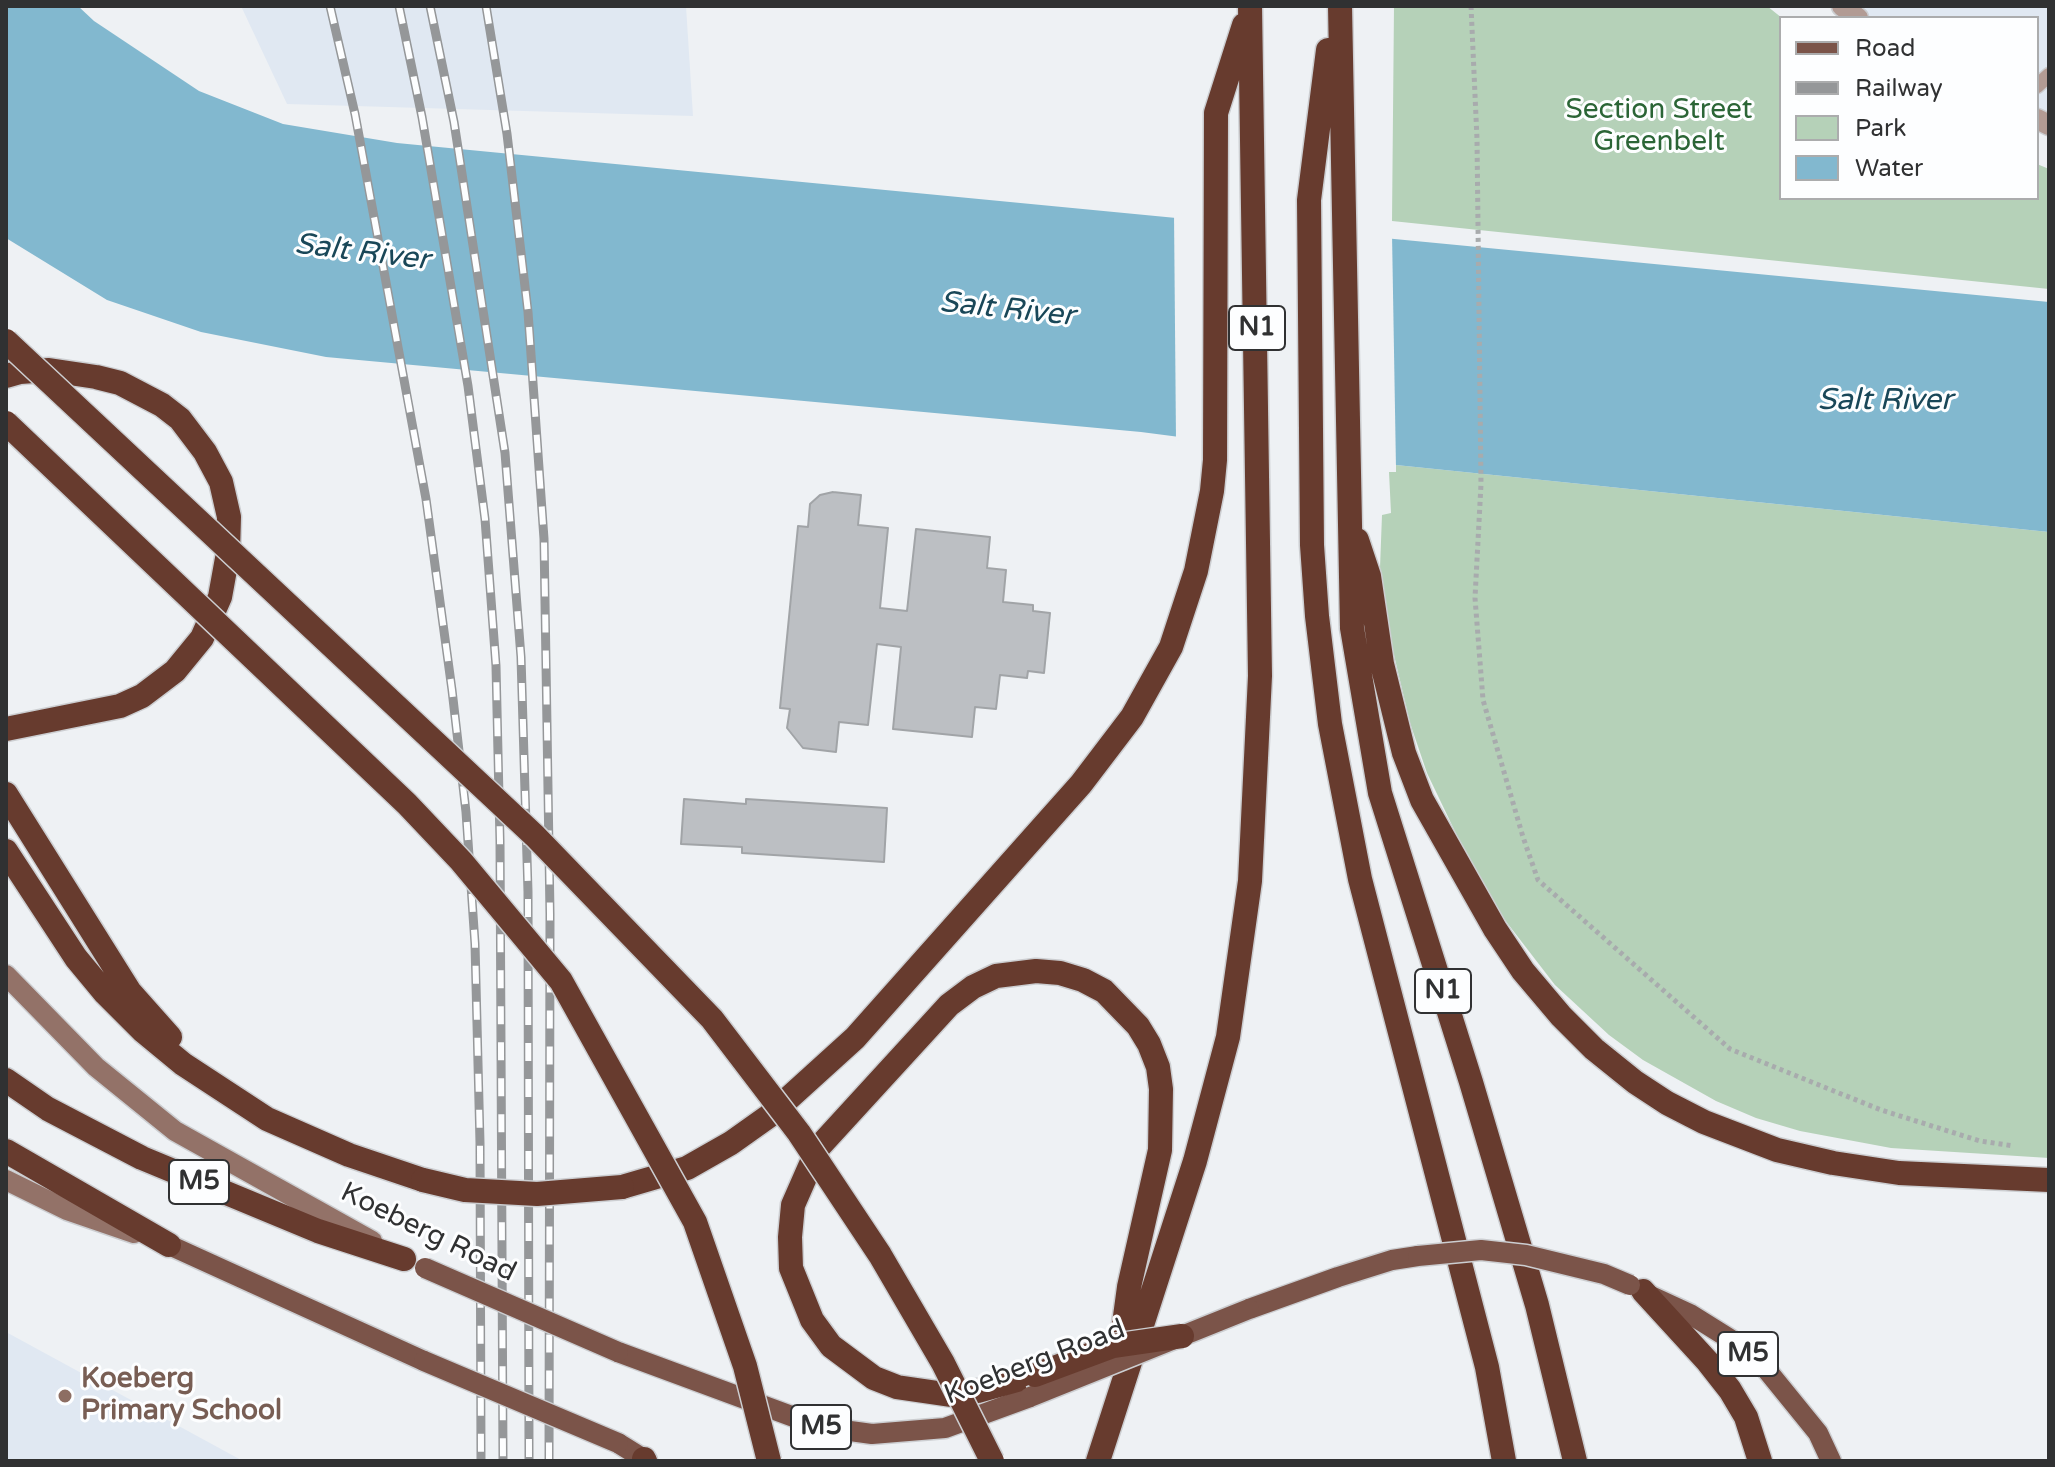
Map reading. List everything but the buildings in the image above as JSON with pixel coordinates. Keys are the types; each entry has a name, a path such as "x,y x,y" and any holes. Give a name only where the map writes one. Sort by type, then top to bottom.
{"highway":[{"path":"6,851 76,958 143,1031 183,1064 267,1119 349,1155 423,1180 465,1190 537,1194 622,1187 687,1168 769,1116 855,1038 1081,784 1132,717 1171,647 1196,571 1212,491 1215,460 1216,113 1250,6"},
{"name":"N1","path":"1098,1461 1195,1161 1230,1021 1250,881 1260,676 1250,6"},
{"path":"1337,6 1309,200 1312,545 1317,616 1343,804 1487,1367 1504,1461"},
{"name":"N1","path":"1337,6 1352,628 1380,793 1537,1305 1575,1461"},
{"path":"6,341 535,836 712,1019 799,1133 880,1255 943,1363 992,1461"},
{"path":"6,376 49,370 73,373 120,383 162,405 180,419 205,452 221,482 229,517 228,553 220,597 210,623 189,656 160,684 120,706 6,729"},
{"path":"6,423 407,804 461,861 561,981 695,1222 745,1366 769,1461"},
{"path":"1349,514 1369,576 1382,664 1404,753 1422,800 1495,929 1523,971 1594,1049 1667,1103 1704,1122 1777,1150 1833,1163 1899,1173 2049,1180"},
{"path":"6,794 130,992 173,1040 227,1092"},
{"path":"1112,1414 1129,1287 1160,1150 1160,1078 1149,1044 1138,1026 1104,991 1083,980 1060,973 1036,971 996,976 973,987 949,1005 837,1125 818,1148 804,1176 793,1205 791,1268 812,1320 831,1346 874,1378 897,1387 952,1395 1033,1386 1113,1346 1182,1336"},
{"name":"M5","path":"6,1080 48,1109 142,1158 318,1231 414,1263"},
{"name":"M5","path":"6,1151 169,1245"},
{"path":"1636,1288 1708,1362 1730,1390 1746,1417 1760,1461"}],"main road":[{"name":"Koeberg Road","path":"12,981 96,1067 175,1131 414,1263 618,1352 821,1427 872,1434 945,1428 1033,1386"},
{"path":"6,1180 67,1210 169,1245"},
{"name":"M5","path":"169,1245 424,1361 618,1443 645,1460"},
{"name":"M5","path":"1182,1336 1249,1309 1378,1265 1418,1256 1481,1250 1526,1255 1604,1274 1717,1331 1766,1369 1818,1433 1831,1461"}],"path":[{"path":"1471,6 1477,139 1481,484 1475,598 1483,700 1538,880 1730,1049 1881,1110 1980,1141 2019,1146"}],"shaded area":[{"path":"241,6 686,6 693,116 287,104"},
{"path":"1844,6 2049,6 2049,124 2039,119 2039,16 1858,16"},
{"name":"Koeberg Primary School","path":"6,1332 243,1461 6,1461"}],"green space":[{"name":"Section Street Greenbelt","path":"1394,6 1767,6 1780,16 1779,200 2039,200 2039,165 2049,169 2049,289 1392,221"},
{"path":"1396,465 2049,532 2049,1158 1891,1148 1800,1131 1756,1118 1716,1101 1643,1060 1609,1035 1555,985 1501,915 1473,869 1427,773 1410,723 1386,621 1380,568 1382,515 1391,513 1389,472 1396,472"}],"water":[{"name":"Salt River","path":"6,6 78,6 94,21 199,91 283,124 397,143 2049,302 2049,532 1396,465 1141,432 326,357 201,332 107,300 6,238"}],"pier":[{"path":"1174,213 1392,234 1396,469 1176,440"}],"railway":[{"path":"330,6 355,114 426,499 466,812 475,944 480,1143 481,1461"},
{"path":"399,6 422,117 468,386 485,519 496,666 500,841 503,1461"},
{"path":"430,6 454,122 505,453 521,657 528,892 529,1461"},
{"path":"486,6 507,134 528,312 544,539 550,914 549,1461"}],"place":[{"name":"Koeberg Primary School","path":"65,1396"}]}
